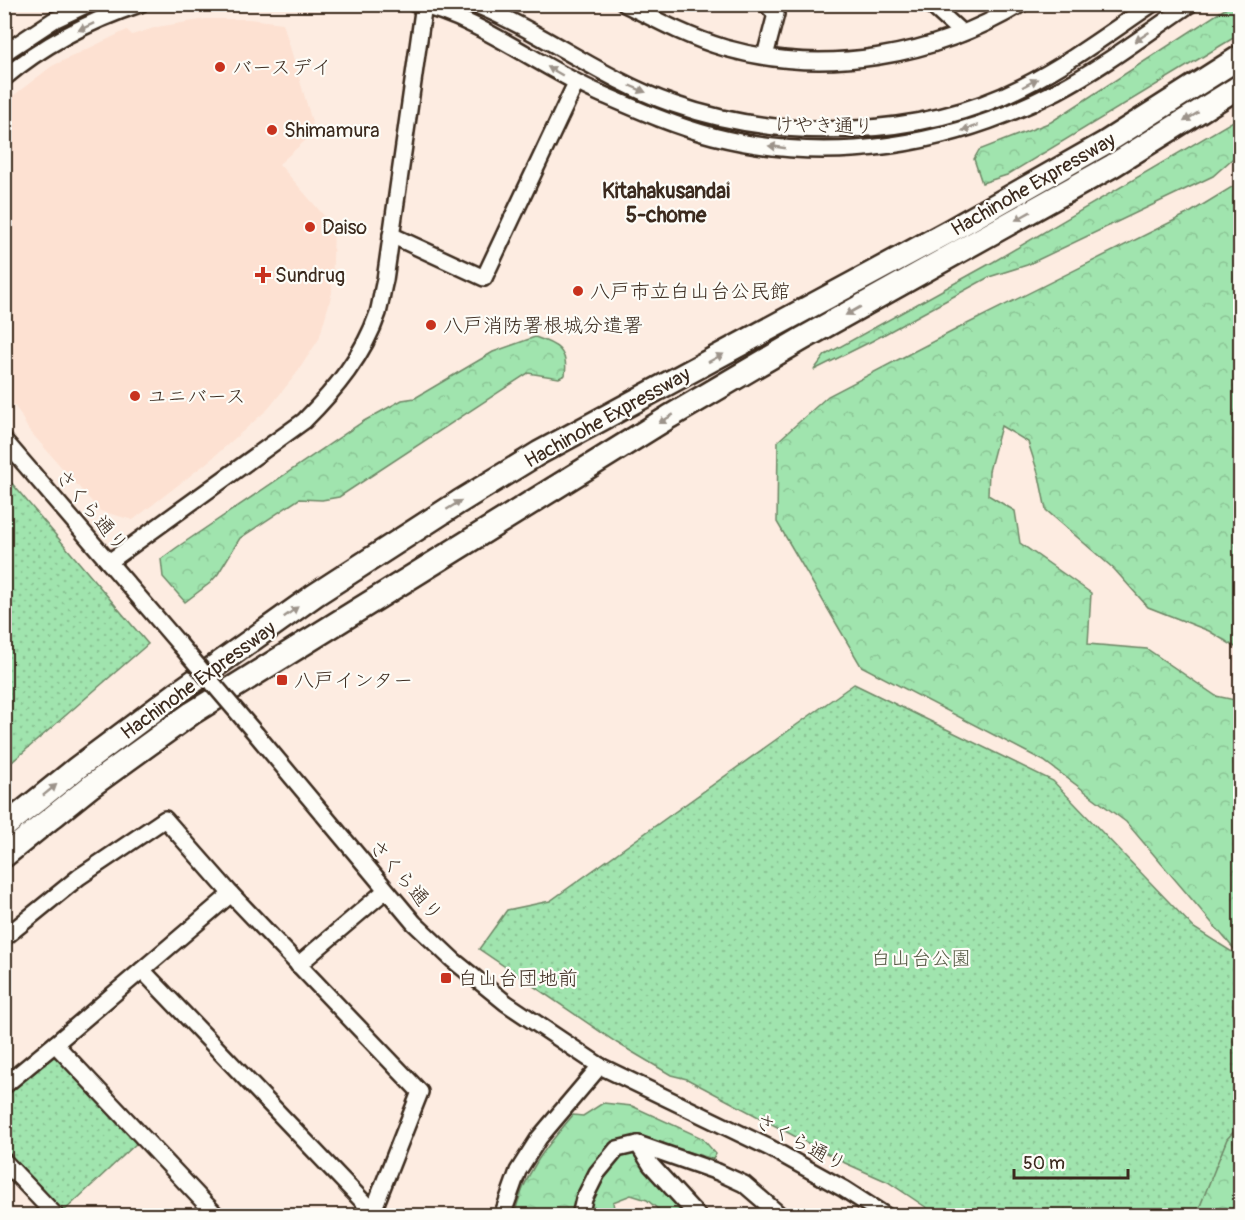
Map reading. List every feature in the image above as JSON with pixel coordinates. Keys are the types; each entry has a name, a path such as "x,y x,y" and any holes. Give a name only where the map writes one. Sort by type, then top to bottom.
{"highway":[{"name":"Hachinohe Expressway","path":"4,827 77,768 306,601 459,502 539,453 950,231 1105,143 1240,57"},
{"name":"Hachinohe Expressway","path":"4,856 91,786 192,713 669,417 812,333 1112,166 1240,86"}],"street":[{"path":"4,53 54,20 88,4"},
{"path":"4,78 43,50 81,29 140,4"},
{"name":"けやき通り","path":"474,4 611,78 673,104 740,122 801,130 850,129 905,124 963,110 1019,88 1064,64 1152,4"},
{"path":"625,4 689,36 727,49 765,56 810,60 878,57 919,48 1004,15 1021,4"},
{"path":"765,56 776,14 766,4"},
{"path":"930,4 962,33"},
{"name":"けやき通り","path":"421,5 471,24 576,83 652,116 714,136 783,148 853,149 903,145 957,132 1005,115 1058,90 1100,65 1190,4"},
{"path":"110,562 304,421 345,376 362,349 378,313 391,235 421,5"},
{"path":"391,235 484,278 576,83"},
{"name":"さくら通り","path":"4,440 256,734 386,891 414,923 453,960 506,1003 600,1066 770,1148 886,1215"},
{"path":"4,938 79,877 165,819 231,894 420,1092 372,1214 142,970"},
{"path":"298,964 386,891"},
{"path":"6,1081 56,1044 231,894"},
{"path":"56,1044 217,1215"},
{"path":"502,1215 518,1171 538,1138 600,1066"},
{"path":"638,1144 651,1165 698,1215"},
{"path":"580,1215 584,1199 597,1173 617,1149 638,1144 718,1172 744,1184 782,1215"},
{"path":"4,1161 56,1215"}],"shaded area":[{"path":"206,19 249,19 283,23 315,132 279,164 334,227 332,293 319,339 296,374 268,409 209,461 133,520 100,511 28,429 19,412 5,394 5,102 52,66 127,30 132,35 157,27"}],"green space":[{"path":"1231,5 1240,5 1240,34 1007,175 982,183 974,159 979,150 1051,122"},
{"path":"1240,117 1240,152 1213,176 1027,265 989,277 814,370 825,355 993,262"},
{"path":"1240,182 1240,650 1209,631 1148,607 1114,569 1046,510 1039,476 1028,442 1001,426 989,471 988,495 1015,511 1020,543 1091,593 1088,644 1147,649 1216,696 1240,701 1240,956 1126,822 1044,761 861,666 777,522 778,441 828,396 1191,212"},
{"path":"535,337 549,342 563,354 566,366 565,375 559,378 528,373 339,497 322,500 299,499 240,538 218,574 185,602 163,577 161,559 364,421 402,400 415,398 493,352"},
{"path":"4,474 148,644 5,768 4,768"},
{"name":"白山台公園","path":"854,684 1053,781 1194,928 1240,957 1240,1215 935,1215 888,1182 845,1163 687,1079 671,1075 617,1043 479,949 507,910 550,901"},
{"path":"51,1057 57,1058 138,1142 62,1213 5,1152 5,1094"},
{"path":"603,1103 632,1106 702,1138 716,1154 713,1159 645,1139 632,1139 688,1215 665,1215 647,1200 631,1195 613,1202 615,1215 514,1216 530,1174 554,1138 573,1115 583,1116"},
{"path":"1240,1125 1240,1215 1194,1215 1198,1211 1227,1139"}],"place":[{"name":"バースデイ","path":"220,67"},
{"name":"Shimamura","path":"272,130"},
{"name":"Daiso","path":"310,227"},
{"name":"Sundrug","path":"263,275"},
{"name":"八戸市立白山台公民館","path":"578,291"},
{"name":"八戸消防署根城分遣署","path":"431,325"},
{"name":"ユニバース","path":"135,396"},
{"name":"八戸インター","path":"282,680"},
{"name":"白山台団地前","path":"446,978"}],"district":[{"name":"Kitahakusandai 5-chome","path":"666,203"}]}
